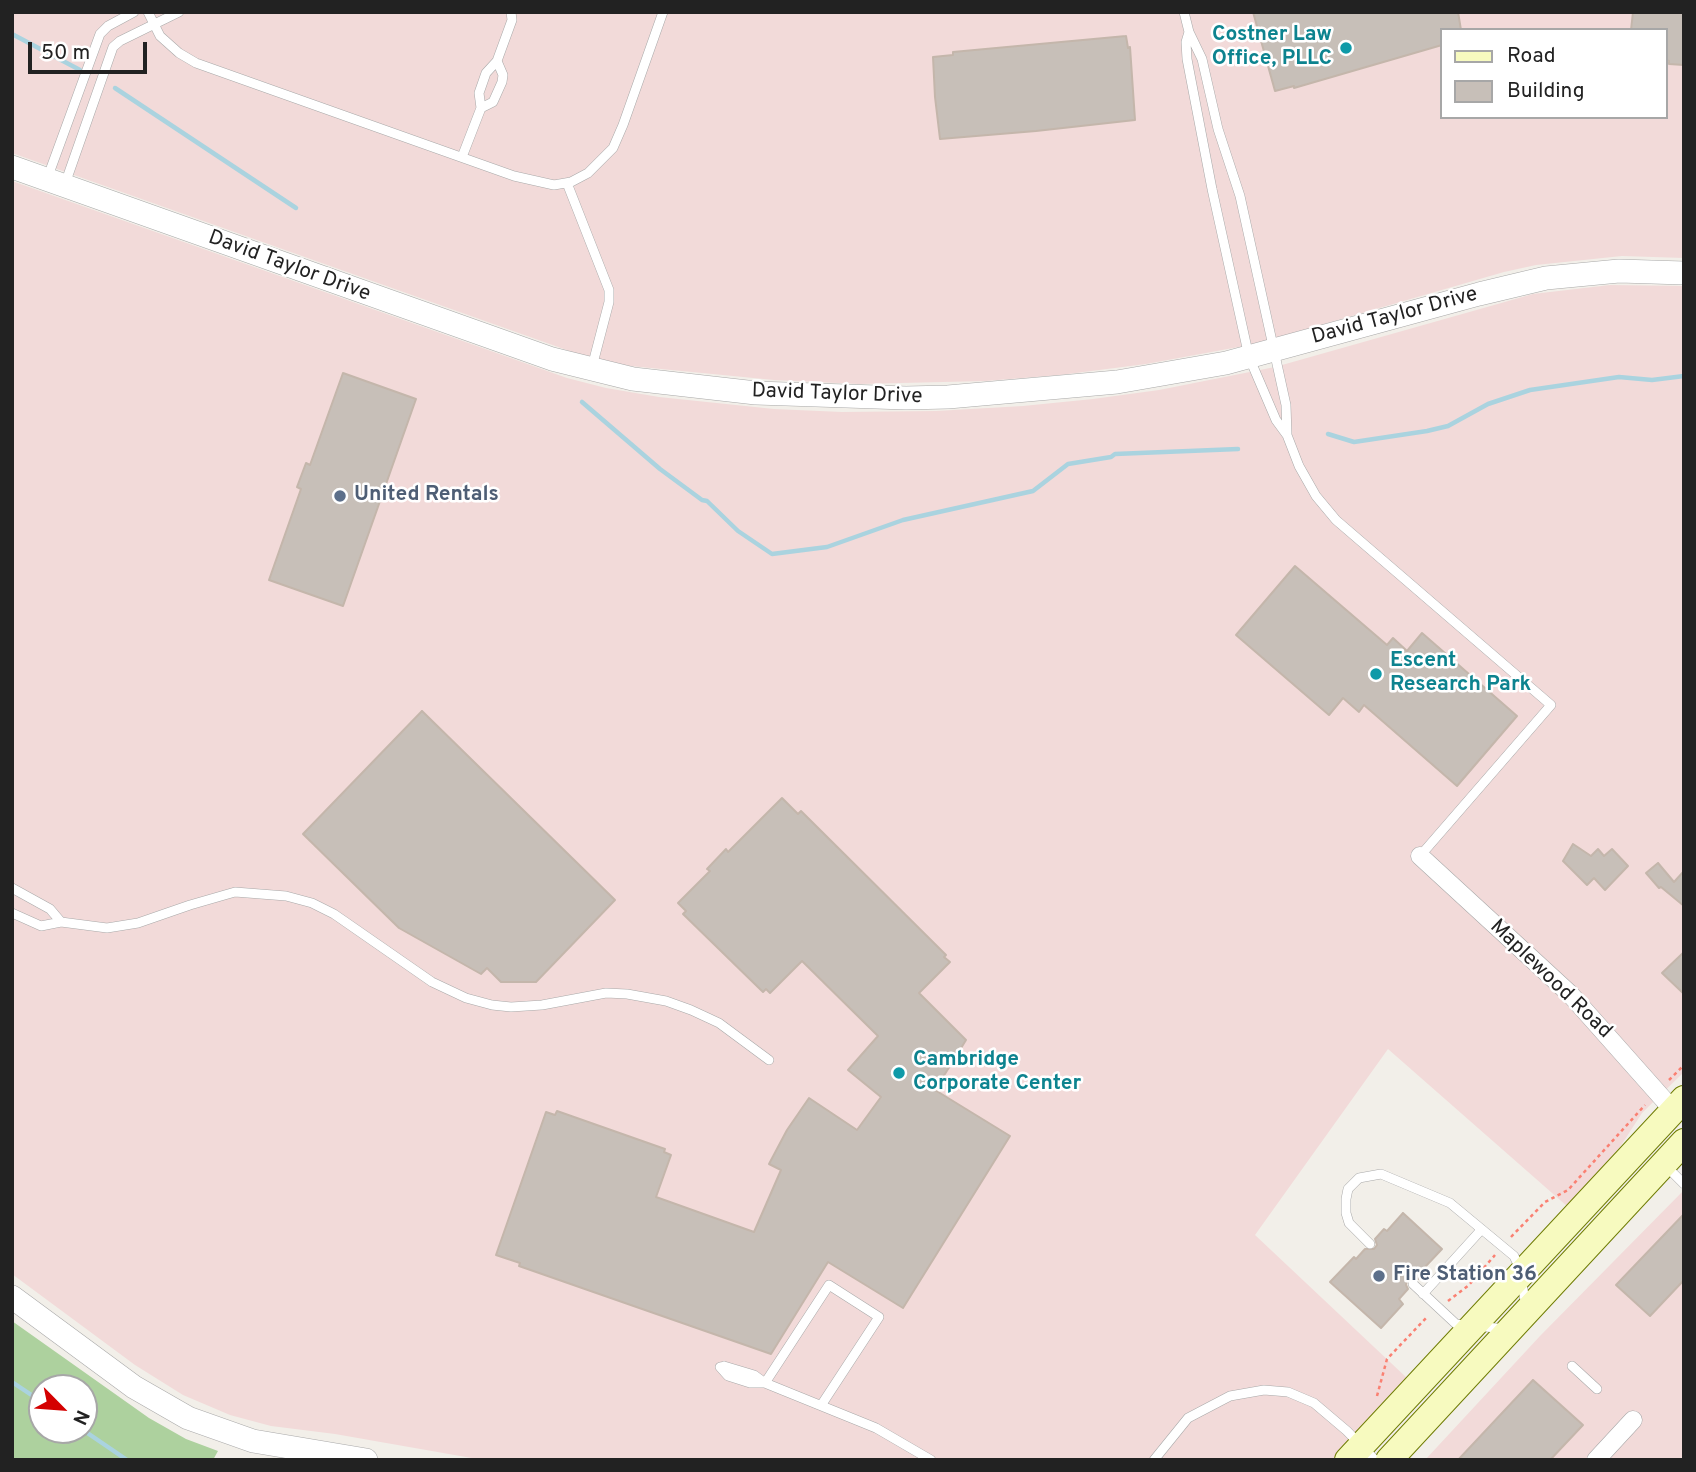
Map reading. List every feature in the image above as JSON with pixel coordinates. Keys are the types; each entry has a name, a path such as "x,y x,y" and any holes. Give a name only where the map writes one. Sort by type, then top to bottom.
{"main road":[{"path":"1361,1455 1676,1095"},
{"path":"1389,1460 1684,1142"}],"street":[{"name":"David Taylor Drive","path":"12,167 481,335 591,371 662,384 744,392 916,398 1117,382 1250,357 1546,278 1619,271 1684,273"},
{"name":"Maplewood Road","path":"1420,856 1676,1095"},
{"path":"12,1297 134,1387 188,1418 253,1441 366,1460"},
{"path":"1596,1460 1633,1420"}],"lane":[{"path":"56,183 71,113 100,34 113,23 134,12"},
{"path":"148,12 153,25 167,42 196,63 537,183 554,185 567,183 588,173 612,148 623,125 663,12"},
{"path":"56,183 88,119 113,47 179,12"},
{"path":"462,157 481,108 479,93 486,73 497,61 512,20 511,12"},
{"path":"1184,12 1189,32 1202,59 1219,131 1240,196 1286,405 1287,435"},
{"path":"1189,32 1186,42 1187,59 1212,189 1250,357 1276,420 1287,435 1299,466 1316,496 1336,520 1551,705 1420,856"},
{"path":"481,108 493,102 502,82 503,75 497,61"},
{"path":"71,113 88,119"},
{"path":"567,183 604,274 610,296 591,371"},
{"path":"12,888 50,909 61,922"},
{"path":"12,913 41,926 61,922 89,927 123,926 227,894 248,892 286,896 312,903 334,914 432,982 466,998 511,1007 542,1005 606,993 657,999 680,1005 714,1021 769,1060"},
{"path":"1664,1164 1684,1184"},
{"path":"1370,1244 1349,1223 1346,1213 1348,1189 1354,1182 1375,1173 1390,1176 1450,1203 1514,1256 1521,1275 1519,1320 1472,1326 1451,1322 1413,1284"},
{"path":"1423,1294 1480,1230"},
{"path":"822,1404 879,1317 829,1285 765,1383 876,1428 931,1460"},
{"path":"1572,1366 1597,1389"},
{"path":"1154,1460 1188,1418 1230,1396 1264,1390 1288,1392 1306,1398 1330,1415 1361,1455"}],"path":[{"path":"1676,1095 1684,1065"},
{"path":"1510,1238 1545,1202 1568,1190 1645,1105"},
{"path":"1453,1297 1469,1285 1495,1255"},
{"path":"1371,1404 1380,1391 1387,1359 1423,1320"}],"shaded area":[{"path":"12,12 1684,12 1684,258 1622,256 1536,265 1255,344 1146,364 1060,375 985,381 859,384 774,380 620,365 575,353 12,153"},
{"path":"12,181 567,378 659,397 774,409 842,412 936,411 1093,399 1159,390 1275,367 1533,294 1610,285 1684,286 1684,1072 1642,1113 1620,1147 1568,1207 1388,1049 1255,1235 1408,1379 1332,1460 483,1460 335,1434 271,1426 230,1415 183,1395 135,1365 12,1274"},
{"path":"1684,1190 1684,1460 1425,1460 1540,1336"}],"green space":[{"path":"12,1321 87,1374 28,1374 28,1444 98,1444 98,1382 149,1418 186,1439 218,1451 213,1460 12,1460"}],"building":[{"name":"Costner Law Office, PLLC","path":"1253,12 1458,12 1461,28 1440,28 1440,46 1294,88 1275,91"},
{"path":"1633,12 1684,12 1684,65 1669,64 1668,28 1631,28"},
{"path":"1126,36 1128,48 1130,47 1135,120 940,139 933,57 953,55 953,52"},
{"name":"United Rentals","path":"343,373 416,399 343,606 269,580 301,489 297,487 306,463 310,465"},
{"name":"Escent Research Park","path":"1295,566 1387,645 1393,638 1407,651 1422,633 1517,716 1457,786 1364,705 1359,712 1343,698 1329,715 1236,635"},
{"path":"422,711 615,900 536,982 501,982 487,968 481,974 399,928 303,834"},
{"name":"Cambridge Corporate Center","path":"782,798 798,814 801,811 946,955 944,957 950,962 919,993 966,1040 935,1090 1010,1136 903,1308 828,1262 771,1354 519,1266 520,1263 496,1255 546,1112 555,1115 557,1111 665,1149 664,1152 671,1155 656,1197 754,1232 781,1170 769,1164 787,1130 809,1098 857,1130 881,1097 848,1070 878,1036 802,961 770,993 766,989 763,992 683,914 686,911 678,903 710,871 707,869 726,849 728,852"},
{"path":"1573,844 1591,856 1598,849 1604,856 1612,849 1628,866 1605,890 1594,878 1587,885 1563,861"},
{"path":"1658,863 1674,882 1684,871 1684,906 1659,888 1646,873"},
{"path":"1684,952 1684,994 1662,973"},
{"name":"Fire Station 36","path":"1403,1213 1442,1249 1418,1279 1412,1277 1407,1280 1408,1289 1399,1299 1403,1304 1381,1328 1330,1282 1354,1257 1356,1259 1365,1249 1374,1249 1377,1245 1375,1239 1384,1229 1387,1231"},
{"path":"1684,1214 1684,1280 1650,1316 1616,1285"},
{"path":"1533,1380 1583,1425 1550,1460 1458,1460"}],"waterway":[{"path":"12,34 80,70"},
{"path":"115,88 296,208"},
{"path":"1328,434 1354,442 1427,431 1448,426 1488,404 1530,390 1619,377 1652,380 1684,376"},
{"path":"582,402 660,469 707,501 738,531 772,554 827,547 903,520 1033,491 1068,464 1111,457 1115,454 1238,449"},
{"path":"12,1382 28,1393"},
{"path":"98,1440 127,1460"}],"place":[{"name":"Costner Law Office, PLLC","path":"1346,48"},
{"name":"United Rentals","path":"340,496"},
{"name":"Escent Research Park","path":"1376,674"},
{"name":"Cambridge Corporate Center","path":"899,1073"},
{"name":"Fire Station 36","path":"1379,1276"}]}
